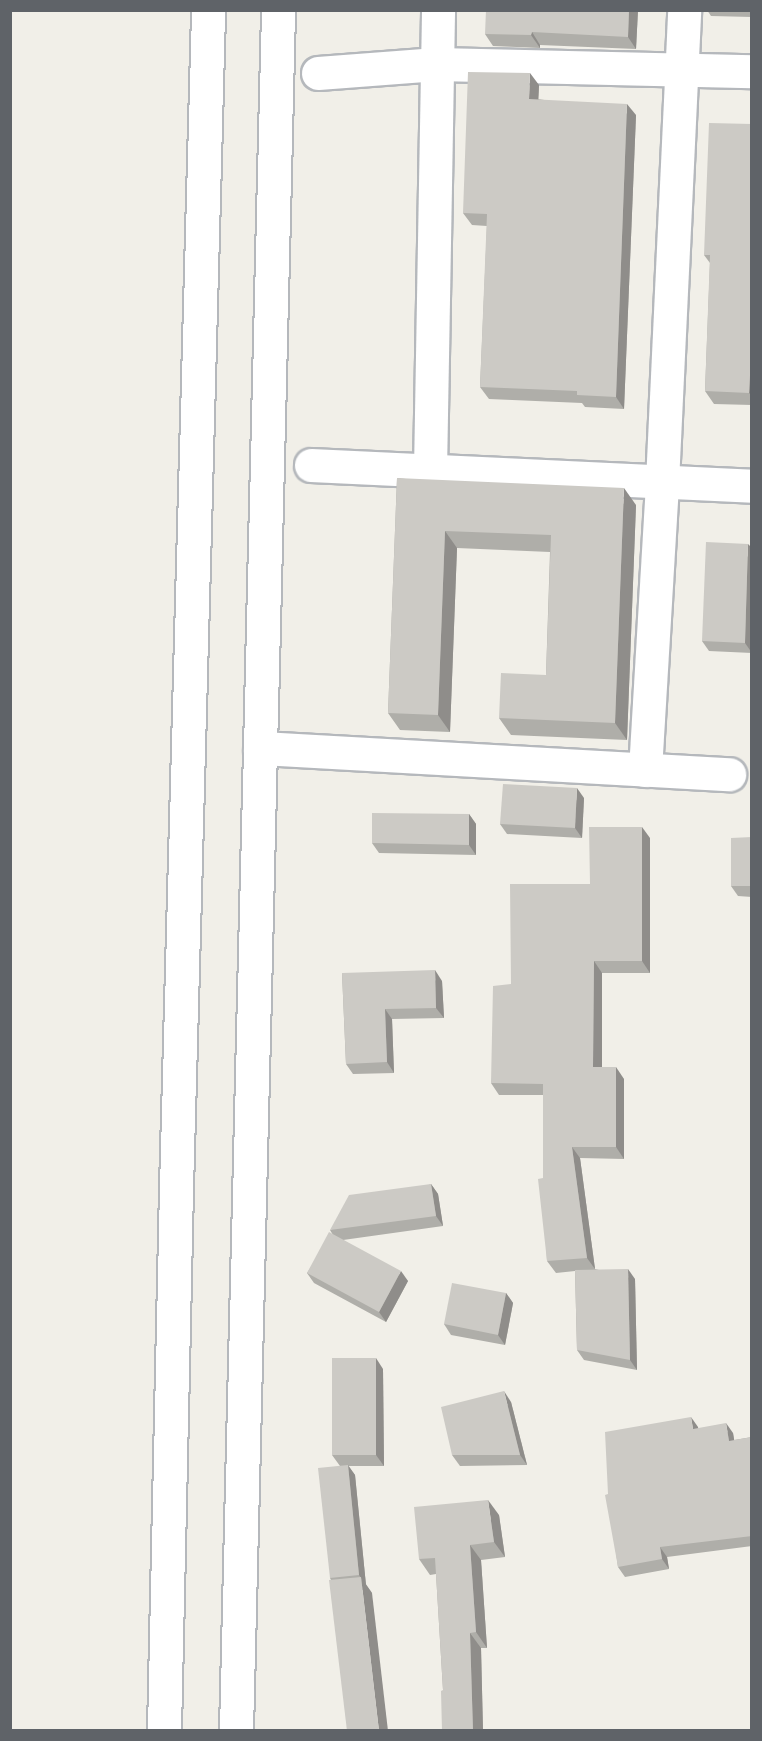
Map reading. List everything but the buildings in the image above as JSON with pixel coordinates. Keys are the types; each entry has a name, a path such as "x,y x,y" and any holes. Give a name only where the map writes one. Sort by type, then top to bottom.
{"street":[{"path":"164,1731 208,10"},
{"path":"236,1731 278,10"},
{"path":"430,471 438,10"},
{"path":"645,770 662,482 684,10"},
{"path":"318,73 437,64 752,71"},
{"path":"311,465 752,486"},
{"path":"260,748 729,774"}]}
